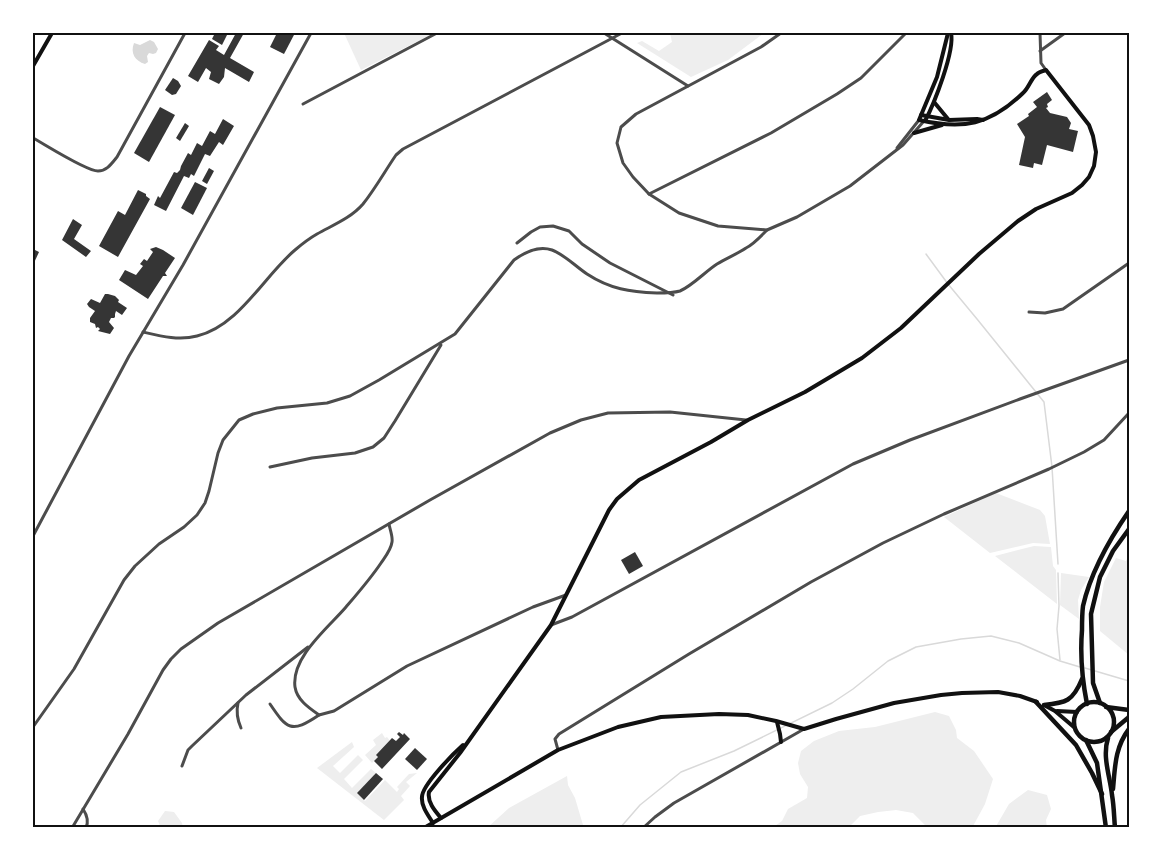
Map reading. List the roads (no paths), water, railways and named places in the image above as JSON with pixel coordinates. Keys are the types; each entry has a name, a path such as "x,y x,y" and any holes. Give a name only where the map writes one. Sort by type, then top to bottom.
{"main road":[{"path":"33,66 52,33"},
{"path":"925,121 942,79 952,40 949,33"},
{"path":"920,117 937,77 949,33"},
{"path":"441,818 428,794 551,625 609,510 617,499 639,480 748,420 805,392 862,358 901,327 1018,221 1035,209 1072,193 1082,185 1089,177 1095,161 1096,147 1089,125 1046,70 1037,74 1025,91 999,113 984,120 925,121 920,117"},
{"path":"933,102 947,122"},
{"path":"920,117 927,116 947,122"},
{"path":"914,134 947,122"},
{"path":"1087,704 1082,680 1083,608 1101,556 1129,511"},
{"path":"1100,703 1093,683 1090,614 1100,578 1113,551 1129,529"},
{"path":"1044,705 1066,701 1078,691 1082,680"},
{"path":"424,828 558,750 618,727 661,717 732,714 748,715 804,729 894,703 941,695 998,692 1020,696 1055,711 1086,740 1097,763 1106,828"},
{"path":"1036,702 1076,745 1102,794"},
{"path":"1075,728 1074,718 1077,712 1087,704 1100,703 1129,710"},
{"path":"1106,706 1114,718 1106,753 1115,828"},
{"path":"1055,711 1077,712"},
{"path":"1086,740 1097,742 1106,738 1129,717"},
{"path":"776,721 781,742"},
{"path":"1112,794 1118,747 1129,729"},
{"path":"433,823 423,806 421,799 423,792 444,764 468,740"}],"street":[{"path":"33,138 86,168 98,171 106,169 117,157 185,33"},
{"path":"33,536 118,376 183,265 311,33"},
{"path":"303,104 438,33"},
{"path":"604,33 688,86"},
{"path":"143,332 163,337 181,338 197,336 212,330 231,318 294,250 342,221 362,205 396,155 404,149 622,33"},
{"path":"767,230 718,226 679,213 649,194 633,177 623,163 617,143 621,127 636,114 781,33"},
{"path":"649,194 771,133 837,94 861,78 906,33"},
{"path":"1040,33 1041,63 1046,70"},
{"path":"1040,51 1065,33"},
{"path":"894,152 920,117"},
{"path":"33,728 74,669 124,580 135,566 159,544 197,515 205,503 223,440 239,420 277,408 327,403 350,396 442,343 455,334 514,260 523,253 533,250 542,248 552,250 585,273 618,289 639,292 679,291 689,286 719,262 748,248 767,230 814,208 850,186 903,145 925,121"},
{"path":"517,243 540,227 553,226 569,231 582,244 610,263 673,295"},
{"path":"1029,312 1046,313 1063,309 1129,263"},
{"path":"270,467 312,458 355,453 374,447 384,438 396,421 442,343"},
{"path":"551,625 582,612 853,464 1020,399 1129,360"},
{"path":"72,828 163,670 181,649 218,623 550,433 581,420 608,413 670,412 748,420"},
{"path":"558,750 555,739 559,734 689,654 883,543 1084,452 1104,440 1129,413"},
{"path":"182,766 192,746 238,702 309,646 345,608 378,568 390,548 392,541 389,524"},
{"path":"270,704 283,722 297,727 318,715 334,711 407,666 484,629 566,594"},
{"path":"309,646 298,668 295,689 307,707 318,715"},
{"path":"238,702 238,720 241,728"},
{"path":"643,828 674,803 804,729"},
{"path":"83,809 87,816 86,828"}],"waterway":[{"path":"926,254 1044,402 1052,467 1058,564"},
{"path":"1058,573 1057,629 1060,660"},
{"path":"620,828 640,805 681,772 734,751 832,703 888,661 916,647 991,636 1019,643 1080,667"},
{"path":"1085,668 1129,681"}]}
